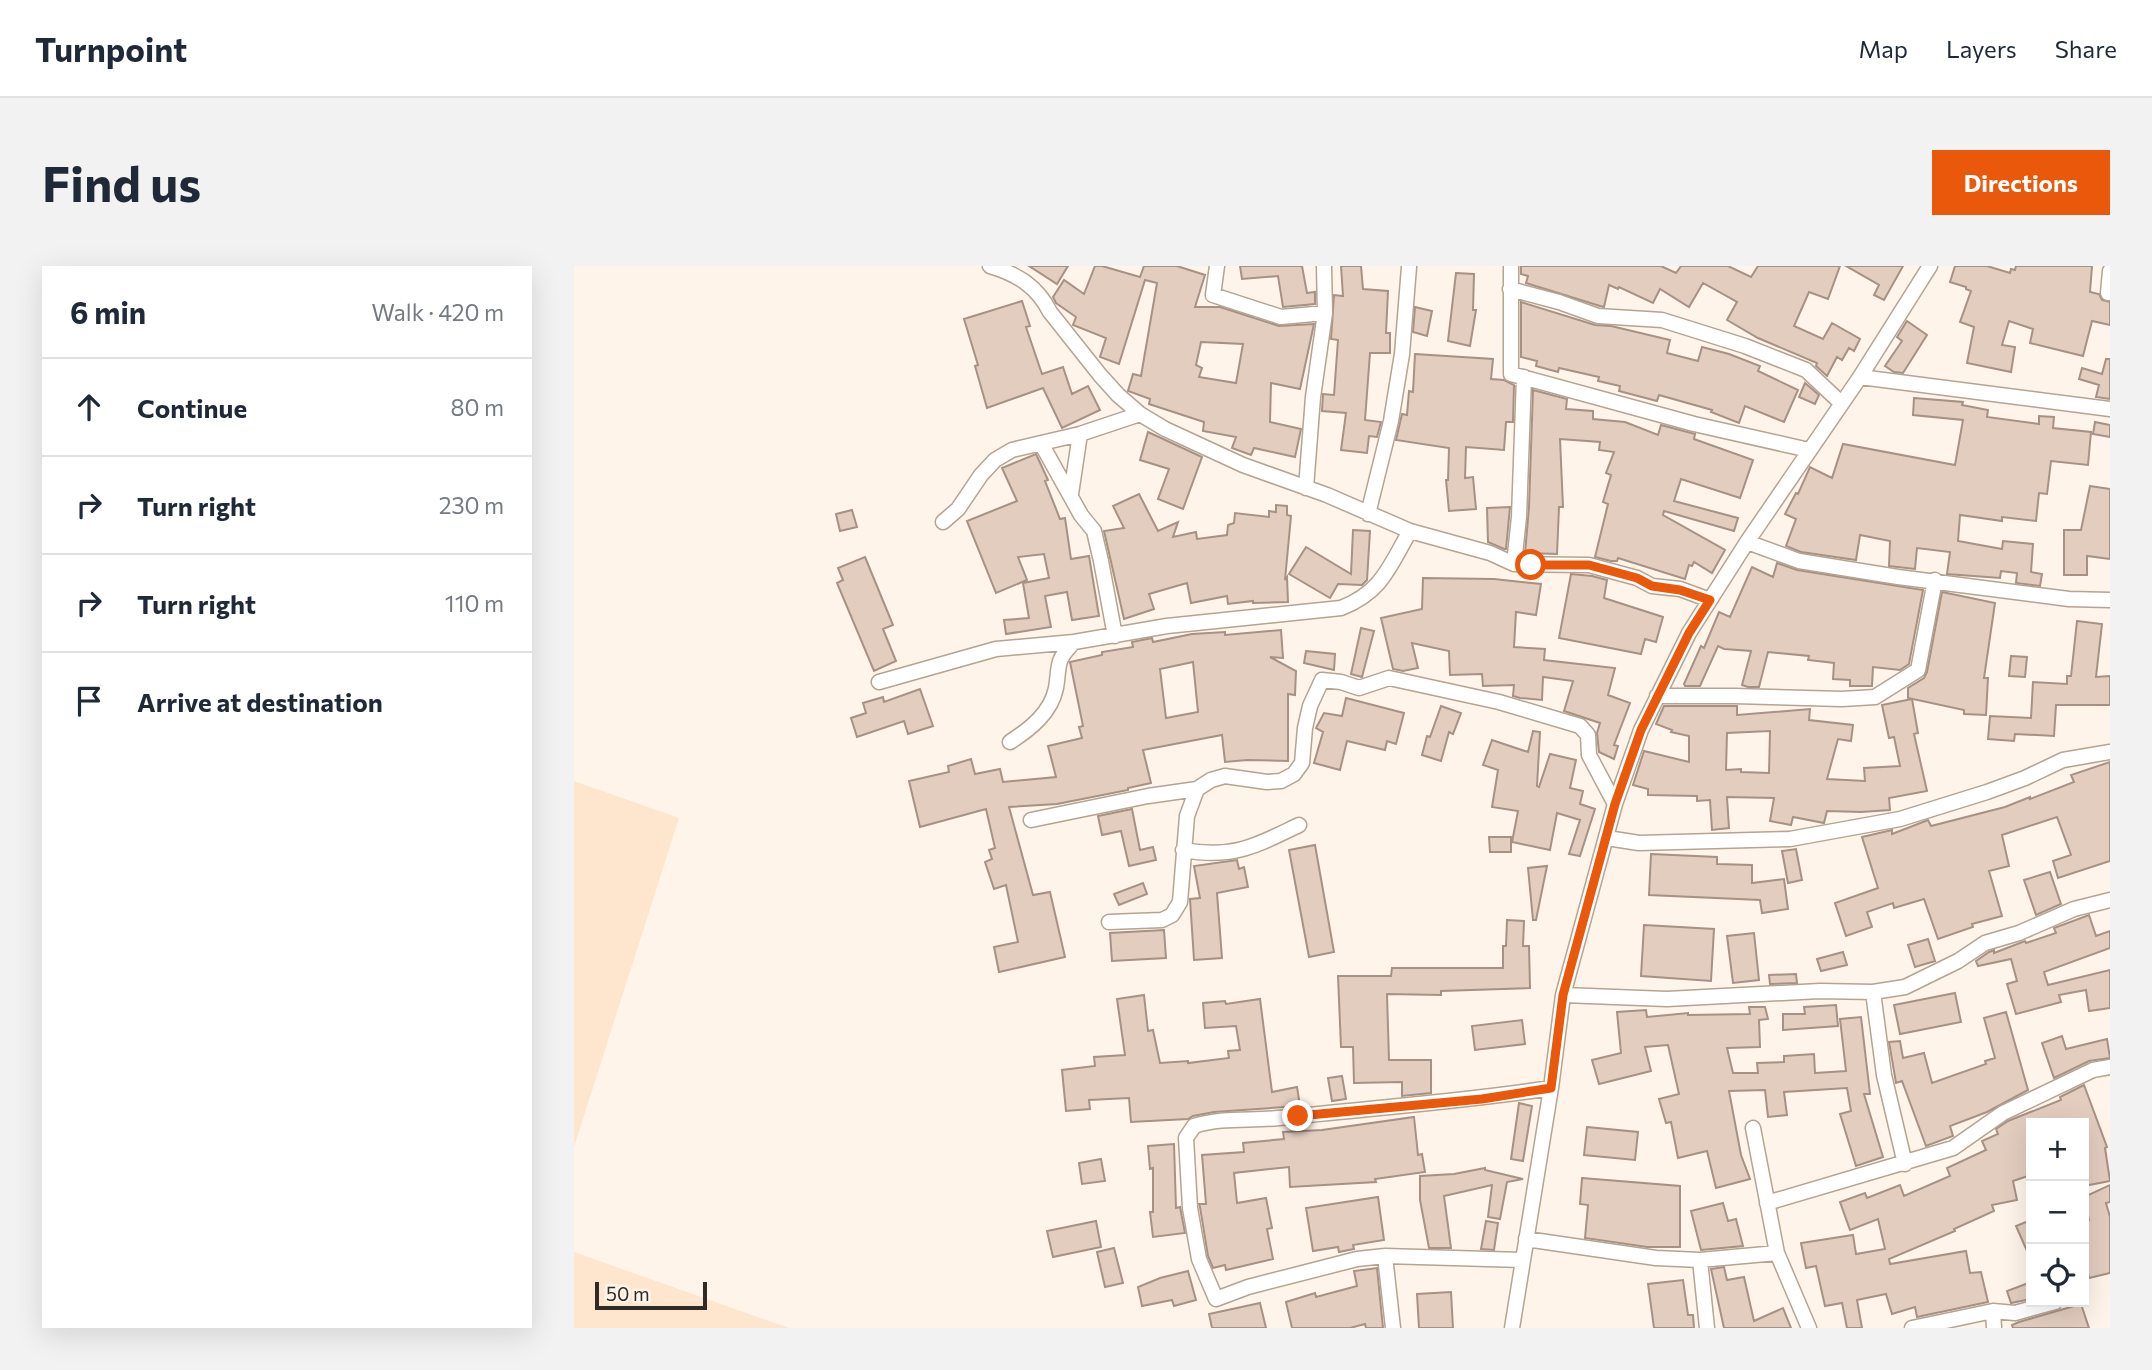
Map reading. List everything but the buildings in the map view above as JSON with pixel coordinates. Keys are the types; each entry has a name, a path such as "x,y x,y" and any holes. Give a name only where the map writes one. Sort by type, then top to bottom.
{"street":[{"path":"990,266 1029,283 1118,396 1165,429 1243,465 1410,531 1490,553 1514,564 1589,565 1637,578 1652,586 1680,590 1710,600"},
{"path":"1217,266 1213,295 1281,317 1325,313"},
{"path":"1306,488 1313,397 1325,313 1324,266"},
{"path":"1511,266 1511,374 1694,424 1810,450"},
{"path":"1368,514 1391,421 1402,354 1409,267"},
{"path":"1512,1328 1551,1088 1563,995 1615,804 1641,730 1689,633 1747,542 1860,377 1927,267"},
{"path":"2108,293 2110,271"},
{"path":"1510,289 1598,316 1662,320 1745,346 1806,370 1841,403"},
{"path":"1514,564 1519,517 1524,377"},
{"path":"1860,377 2110,409"},
{"path":"943,522 958,509 981,475 995,460 1012,450 1042,445 1140,414"},
{"path":"1071,494 1080,434"},
{"path":"1042,445 1094,531 1115,636"},
{"path":"879,682 996,649 1074,642 1167,626 1341,608 1360,601 1374,590 1410,531"},
{"path":"1747,542 1799,561 1898,577 2069,599 2110,600"},
{"path":"1657,696 1842,699 1875,697 1918,670 1935,580"},
{"path":"1010,742 1032,728 1043,714 1056,689 1060,657 1074,642"},
{"path":"1031,820 1148,796 1197,789 1211,780 1225,776 1267,782 1281,781 1294,774 1302,763 1304,728 1310,706 1322,680 1340,681 1359,688 1390,678 1499,702 1580,726 1588,735 1589,755 1615,804"},
{"path":"1607,838 1639,843 1790,839 1900,819 2013,783 2063,761 2110,752"},
{"path":"1110,922 1162,920 1172,915 1180,902 1183,850 1187,833 1186,816 1197,789"},
{"path":"1183,850 1210,855 1250,848 1299,825"},
{"path":"1563,995 1667,999 1820,991 1873,992 1905,987 1958,961 1985,943 2019,933 2074,909 2110,900"},
{"path":"1873,992 1884,1075 1905,1164"},
{"path":"1767,1203 1953,1149 2003,1113 2093,1070 2110,1067"},
{"path":"1522,1260 1385,1256 1357,1259 1298,1273 1216,1298 1199,1259 1190,1208 1186,1138 1194,1126 1210,1121 1265,1119 1482,1099 1551,1088"},
{"path":"1753,1128 1777,1253 1809,1328"},
{"path":"1526,1239 1656,1258 1700,1259 1777,1253"},
{"path":"1385,1256 1393,1328"},
{"path":"1700,1259 1707,1328"},
{"path":"1912,1328 1993,1311 2015,1313 2037,1307"},
{"path":"1993,1311 1994,1328"}],"shaded area":[{"path":"574,781 679,818 574,1147"},
{"path":"574,1252 789,1328 574,1328"}],"route":[{"path":"1298,1116 1482,1099 1551,1088 1563,995 1615,804 1641,730 1689,633 1710,600 1680,590 1652,586 1637,578 1589,565 1531,565"}]}
